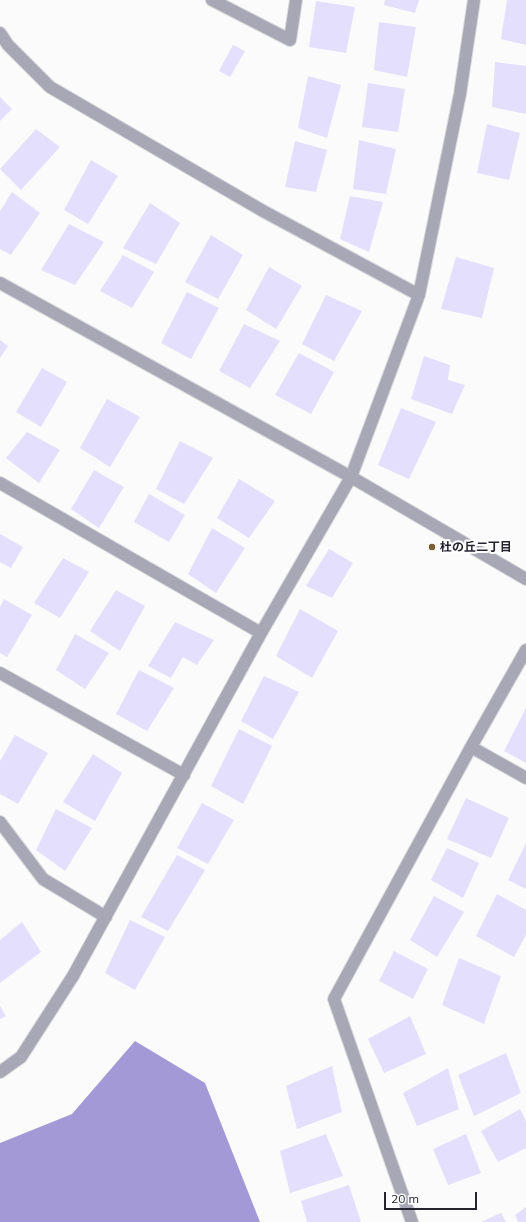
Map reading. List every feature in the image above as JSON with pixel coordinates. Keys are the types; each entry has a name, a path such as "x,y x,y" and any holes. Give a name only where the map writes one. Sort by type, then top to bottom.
{"street":[{"path":"212,0 290,40 296,0"},
{"path":"0,1072 21,1057 73,976 261,633 351,477 420,295 460,94 474,0"},
{"path":"0,33 8,45 50,87 264,211 420,295"},
{"path":"0,283 351,477 526,578"},
{"path":"0,483 261,633"},
{"path":"412,1222 334,999 470,747 526,650"},
{"path":"0,673 184,775"},
{"path":"470,747 526,778"},
{"path":"0,822 43,879 106,917"}],"shaded area":[{"path":"135,1041 205,1083 260,1222 0,1222 0,1143 72,1114"}],"building":[{"path":"385,0 419,0 415,13 384,5"},
{"path":"507,0 526,0 526,45 501,39"},
{"path":"316,1 355,7 346,53 309,47"},
{"path":"379,22 416,27 407,77 374,70"},
{"path":"233,45 245,51 230,77 219,71"},
{"path":"495,62 526,66 526,114 492,107"},
{"path":"308,76 341,85 327,138 298,128"},
{"path":"368,83 405,89 398,132 362,127"},
{"path":"0,97 12,109 0,121"},
{"path":"487,124 520,133 509,180 477,173"},
{"path":"36,129 60,147 21,190 0,169"},
{"path":"359,140 396,149 386,194 353,189"},
{"path":"295,141 327,150 316,192 285,187"},
{"path":"91,160 118,176 88,224 64,210"},
{"path":"12,192 40,213 11,255 0,249 0,211"},
{"path":"350,196 383,202 369,252 340,239"},
{"path":"150,203 180,223 156,264 123,248"},
{"path":"69,224 104,242 75,285 41,270"},
{"path":"211,235 243,255 218,299 185,282"},
{"path":"123,255 154,272 132,308 100,291"},
{"path":"456,257 494,268 482,318 441,309"},
{"path":"269,267 302,286 276,329 246,310"},
{"path":"187,292 219,308 191,359 161,343"},
{"path":"326,295 362,311 334,361 302,344"},
{"path":"244,324 280,341 250,388 219,371"},
{"path":"0,340 8,346 0,358"},
{"path":"299,353 334,372 311,414 275,395"},
{"path":"424,356 450,365 448,380 465,385 452,414 411,399"},
{"path":"42,368 67,382 41,427 16,412"},
{"path":"107,399 140,417 110,467 80,448"},
{"path":"401,408 436,422 409,479 378,465"},
{"path":"27,432 60,450 39,483 6,458"},
{"path":"180,441 213,458 184,504 156,489"},
{"path":"94,470 124,487 99,528 71,509"},
{"path":"239,479 275,501 249,538 217,518"},
{"path":"149,494 185,515 169,542 134,522"},
{"path":"212,528 245,548 216,593 188,574"},
{"path":"0,534 23,547 11,568 0,562"},
{"path":"329,549 353,563 332,598 306,586"},
{"path":"63,558 89,572 60,618 34,603"},
{"path":"116,590 145,606 120,651 90,631"},
{"path":"4,599 32,615 7,657 0,653 0,607"},
{"path":"300,609 338,631 312,678 276,656"},
{"path":"175,622 214,640 197,665 183,657 171,678 148,666"},
{"path":"75,634 109,653 85,689 56,670"},
{"path":"139,670 174,688 147,731 116,714"},
{"path":"264,676 299,692 273,739 241,721"},
{"path":"526,708 526,763 504,751"},
{"path":"239,729 272,746 243,804 211,786"},
{"path":"15,735 48,753 18,804 0,794 0,761"},
{"path":"93,754 122,773 95,821 63,802"},
{"path":"466,798 509,818 491,858 447,839"},
{"path":"202,803 234,820 208,864 177,848"},
{"path":"56,809 92,828 65,871 36,850"},
{"path":"526,843 526,889 508,880"},
{"path":"447,848 479,863 463,898 431,880"},
{"path":"177,855 205,870 168,931 141,917"},
{"path":"497,894 526,910 526,935 514,957 476,936"},
{"path":"434,896 464,912 437,957 410,940"},
{"path":"130,920 165,937 135,990 105,973"},
{"path":"22,922 41,952 0,983 0,940"},
{"path":"394,951 428,969 413,999 379,981"},
{"path":"459,958 501,976 484,1024 442,1005"},
{"path":"0,1006 6,1016 0,1019"},
{"path":"410,1016 426,1054 384,1073 368,1039"},
{"path":"506,1053 521,1093 474,1116 458,1075"},
{"path":"332,1066 342,1112 297,1129 286,1086"},
{"path":"448,1068 459,1109 417,1126 403,1093"},
{"path":"520,1109 526,1121 526,1148 498,1162 481,1131"},
{"path":"326,1134 343,1176 290,1193 280,1151"},
{"path":"466,1134 481,1173 448,1185 433,1149"},
{"path":"349,1185 361,1222 307,1222 301,1201"},
{"path":"526,1207 526,1222 518,1222 515,1215"},
{"path":"501,1213 506,1222 481,1222"}],"place":[{"name":"杜の丘二丁目","path":"432,547"}]}
